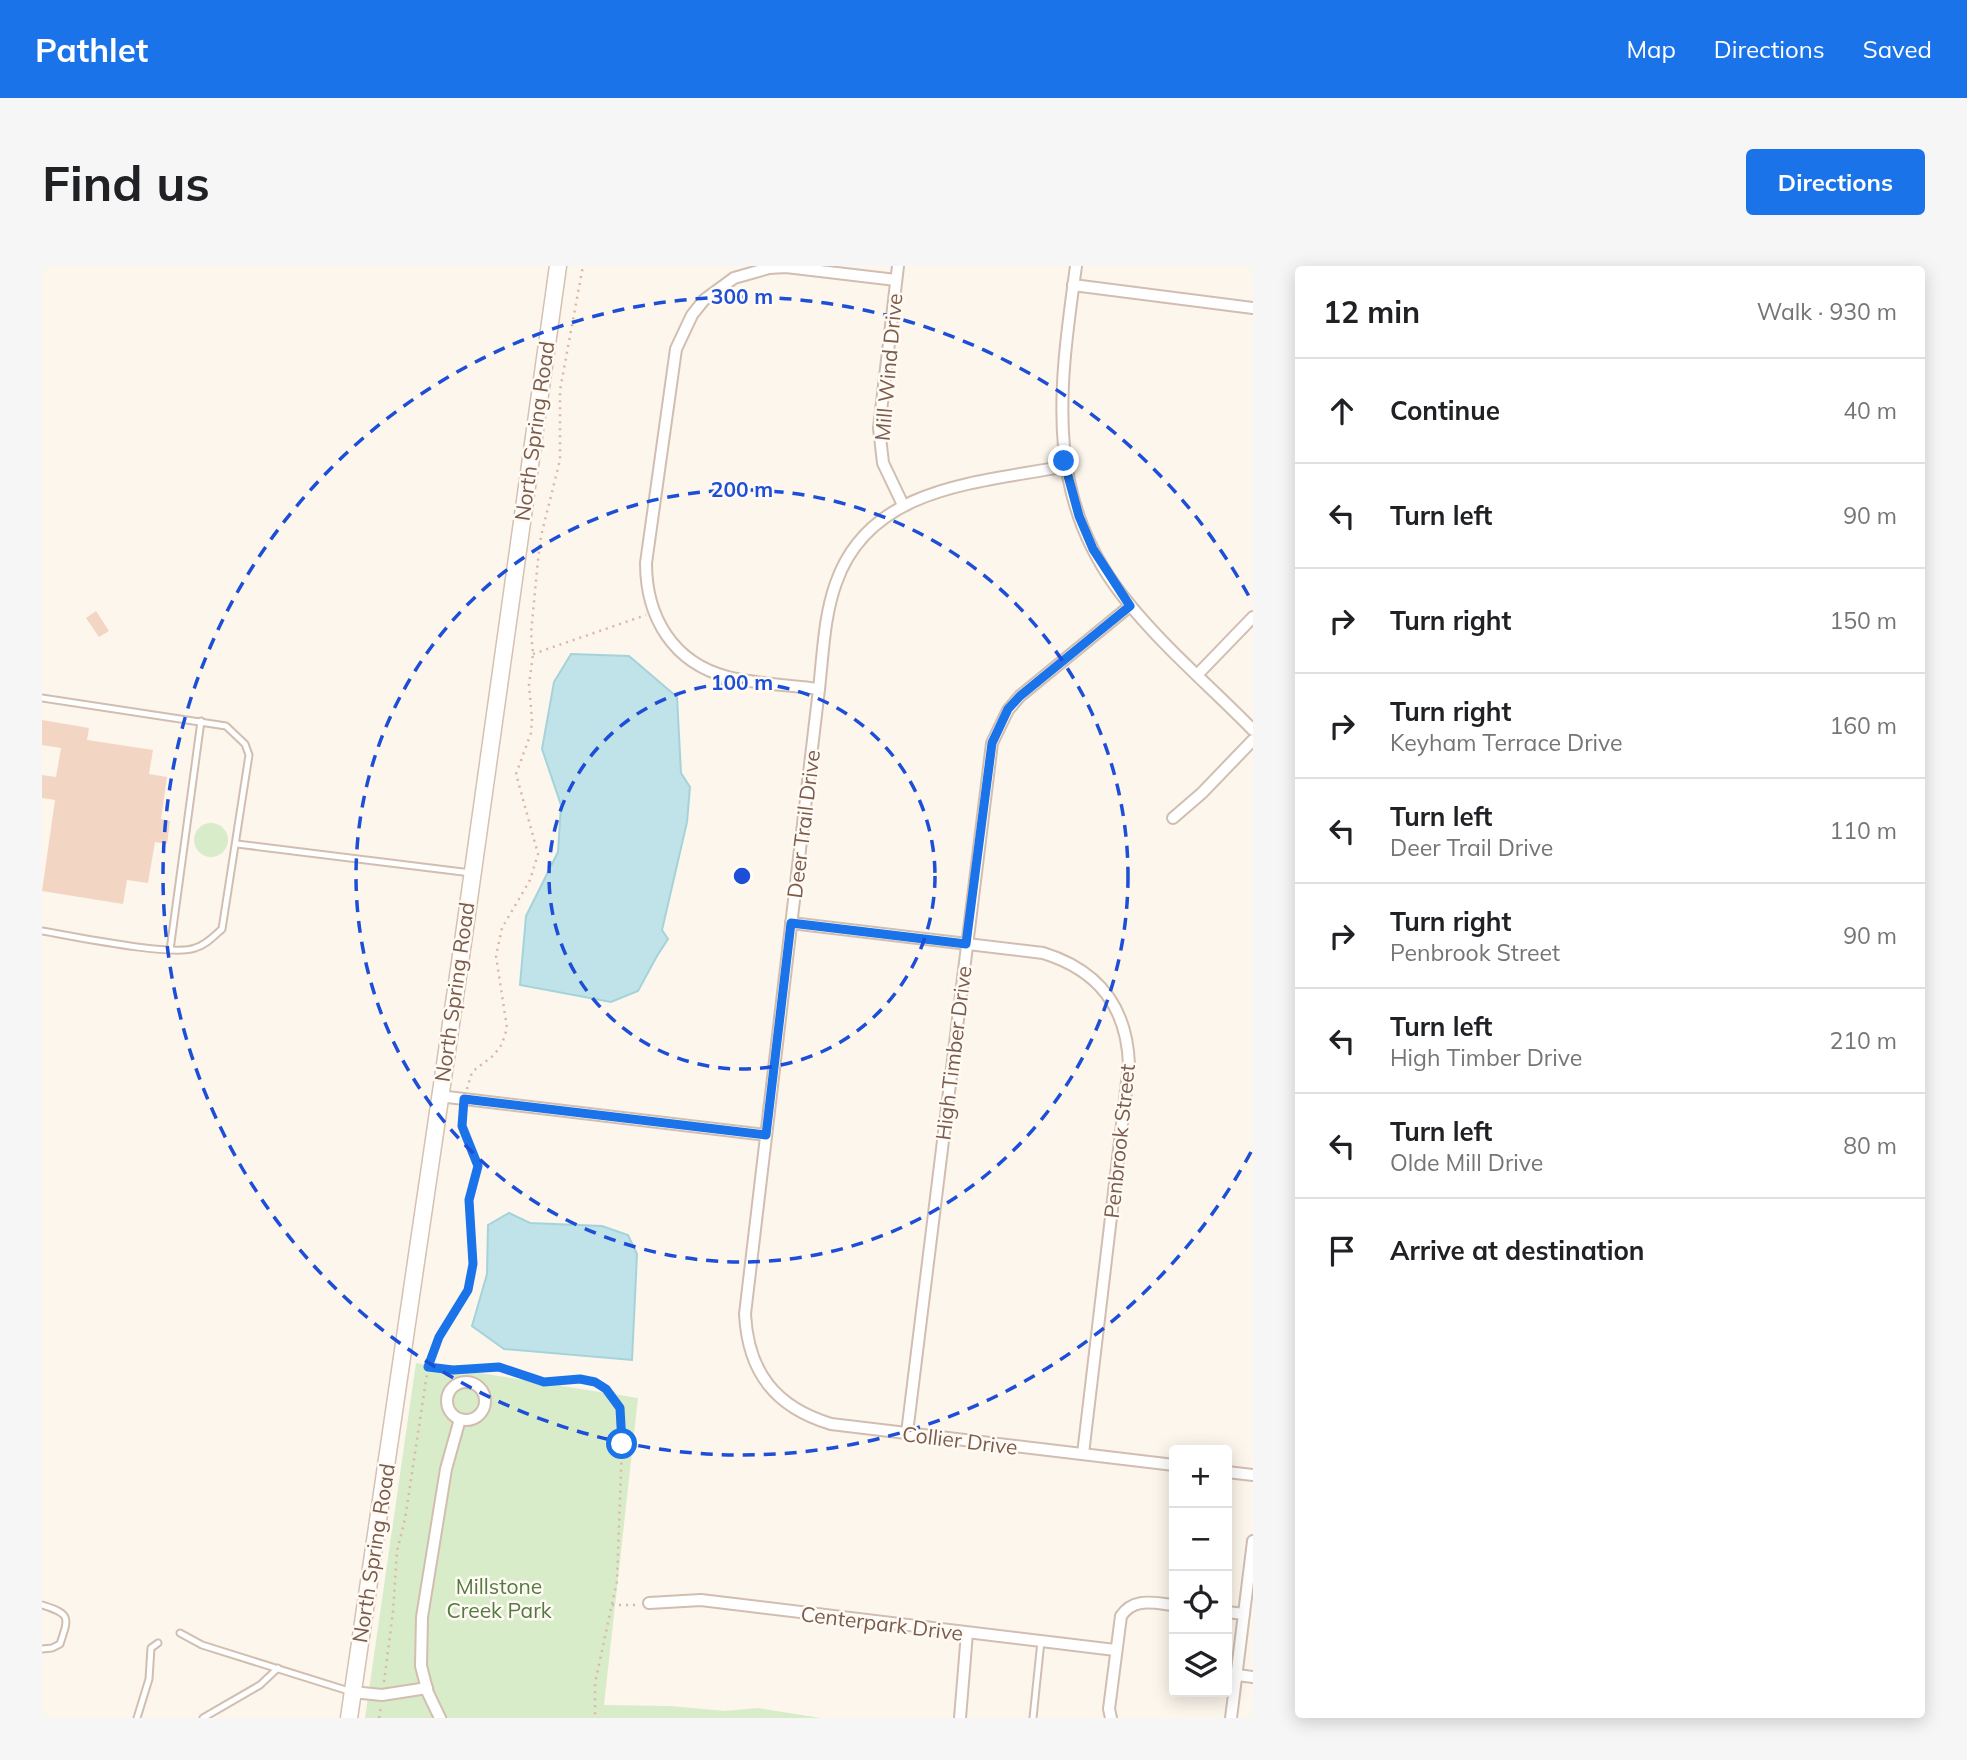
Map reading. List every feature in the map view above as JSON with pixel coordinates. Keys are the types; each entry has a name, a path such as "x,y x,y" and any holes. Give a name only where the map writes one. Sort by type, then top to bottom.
{"main road":[{"name":"North Spring Road","path":"349,1718 558,266"}],"street":[{"name":"Mill Wind Drive","path":"898,266 878,428 883,463 903,505"},
{"path":"1076,266 1062,369 1061,400 1066,466 1079,516 1093,549 1130,606 1253,730"},
{"path":"819,689 728,677 710,671 679,650 667,636 653,611 646,582 646,564 676,349 692,315 718,288 743,274 786,267 896,280"},
{"path":"1073,285 1253,308"},
{"name":"Deer Trail Drive","path":"762,1376 751,1354 744,1314 819,689 830,603 836,582 857,544 886,516 903,505 937,491 1066,466"},
{"name":"High Timber Drive","path":"907,1433 988,761 998,727 1008,709 1020,696 1130,606"},
{"path":"1197,675 1253,617"},
{"path":"1173,818 1202,793 1253,740"},
{"name":"Penbrook Street","path":"791,923 1043,953 1078,967 1107,994 1124,1028 1129,1065 1083,1454"},
{"path":"439,1096 766,1135"},
{"name":"Collier Drive","path":"762,1376 781,1399 811,1418 831,1424 1169,1464"},
{"path":"440,1718 421,1666 422,1617 446,1469 460,1419"},
{"path":"1232,1473 1253,1475"},
{"path":"1231,1718 1253,1541"},
{"name":"Centerpark Drive","path":"649,1603 701,1600 1115,1650"},
{"path":"1111,1718 1109,1709 1115,1650 1119,1624 1126,1609 1142,1602 1169,1605"},
{"path":"1232,1613 1244,1614"},
{"path":"960,1718 967,1633"},
{"path":"1237,1675 1253,1677"},
{"path":"352,1692 382,1695 427,1688"}],"lane":[{"path":"42,698 226,726 245,744 249,755 222,929 205,944 193,950 170,950 42,931"},
{"path":"170,950 201,721"},
{"path":"237,844 471,873"},
{"path":"42,1605 60,1610 67,1622 60,1644 42,1649"},
{"path":"180,1633 202,1645 352,1692"},
{"path":"1034,1718 1041,1641"},
{"path":"137,1718 149,1679 151,1648 158,1643"},
{"path":"203,1718 260,1685 278,1668"}],"path":[{"path":"379,1718 393,1612 397,1551 405,1520 428,1367 439,1337 468,1290 473,1264 469,1200 478,1166 462,1126 464,1099 472,1072 494,1055 502,1044 507,1028 496,956 502,928 530,880 538,854 516,774 531,733 533,719 528,685 533,654 531,633 541,536 560,460 560,390 583,266"},
{"path":"533,654 640,619 653,611"},
{"path":"428,1367 453,1370 499,1367 544,1382 580,1379 595,1382 606,1389 620,1408 622,1416 617,1581 595,1683 595,1718"},
{"path":"612,1605 649,1603"}],"green space":[{"path":"211,823 223,828 228,840 223,852 211,857 199,852 194,840 199,828"},
{"name":"Millstone Creek Park","path":"416,1363 638,1398 604,1705 670,1706 725,1711 758,1708 821,1718 365,1718"}],"water":[{"path":"571,654 629,656 677,697 681,773 690,787 687,822 662,930 668,939 638,991 611,1002 520,985 526,916 558,852 561,805 542,749 554,682"},
{"path":"509,1213 530,1223 602,1226 628,1235 637,1254 632,1360 504,1349 472,1326 487,1274 488,1225"}],"building":[{"path":"96,611 109,631 99,637 86,618"},
{"path":"42,720 89,728 87,740 153,750 149,774 167,777 161,819 170,821 167,844 155,842 148,883 127,880 123,904 42,891 55,800 42,798 42,775 56,777 61,748 42,745"}],"route":[{"path":"622,1444 620,1408 606,1389 595,1382 580,1379 544,1382 499,1367 453,1370 428,1367 439,1337 468,1290 473,1264 469,1200 478,1166 462,1126 464,1099 766,1135 791,923 966,944 988,761 998,727 1008,709 1020,696 1130,606 1093,549 1079,516 1064,461"}]}
